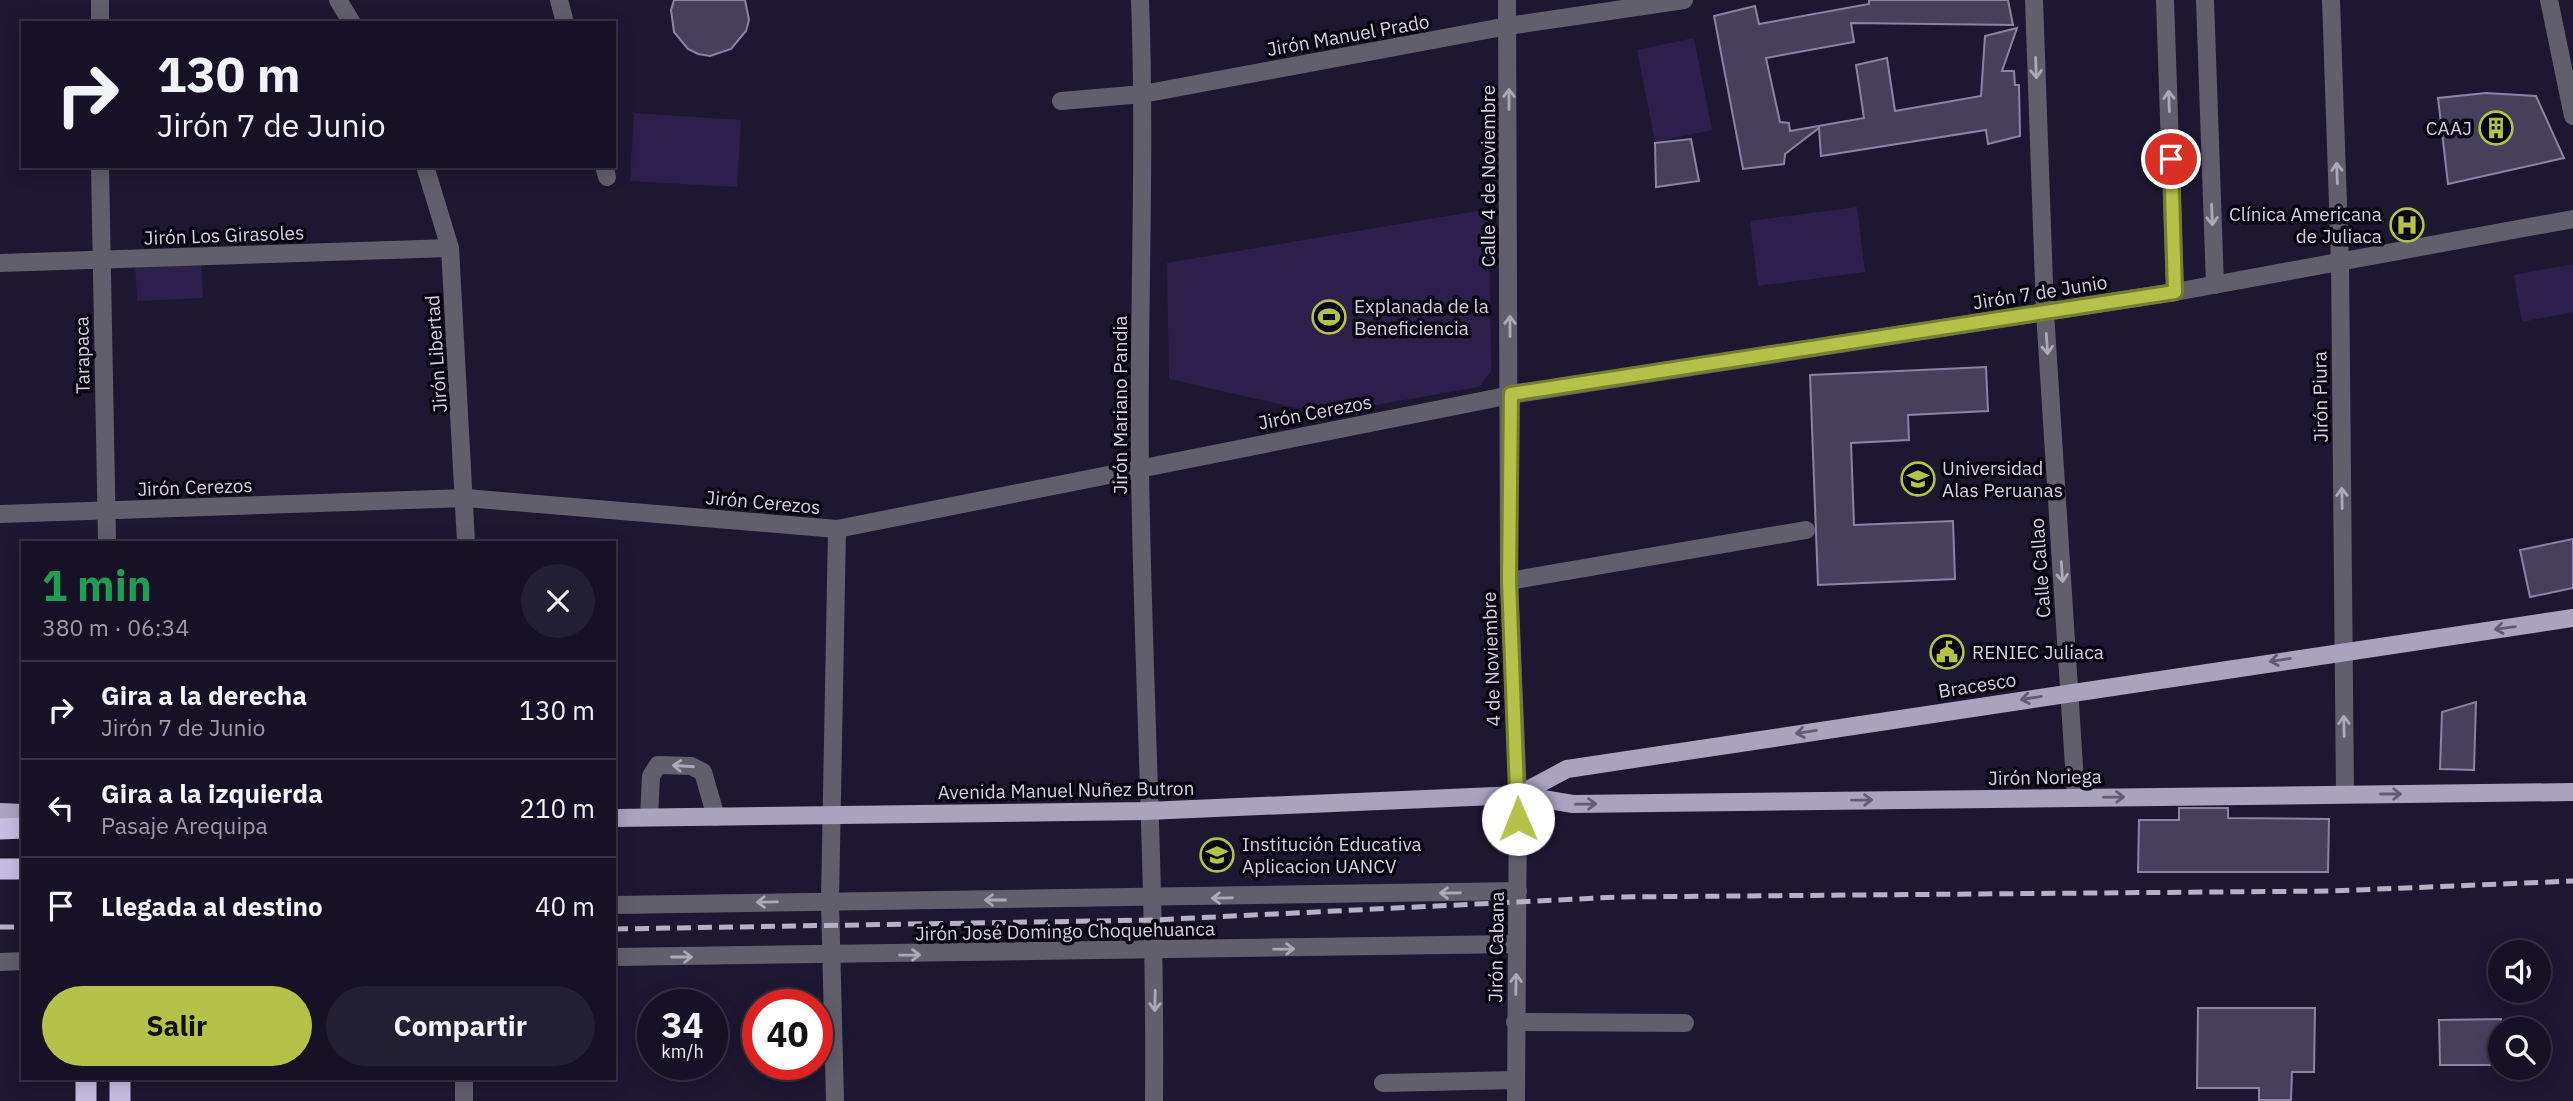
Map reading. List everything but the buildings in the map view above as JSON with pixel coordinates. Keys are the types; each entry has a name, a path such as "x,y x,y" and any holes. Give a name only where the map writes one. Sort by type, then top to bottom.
{"highway":[{"path":"0,829 21,828"},
{"path":"0,869 21,869"},
{"path":"86,1080 86,1101"},
{"path":"120,1080 120,1101"}],"main road":[{"name":"Bracesco","path":"1518,795 1567,769 2573,618"},
{"name":"Jirón Noriega","path":"1518,795 1573,804 2573,792"},
{"name":"Avenida Manuel Nuñez Butron","path":"616,817 1147,811 1518,795"},
{"path":"0,812 21,813"}],"street":[{"path":"100,0 100,21"},
{"path":"338,0 351,21"},
{"path":"559,0 564,21"},
{"name":"Jirón Mariano Pandia","path":"1140,0 1143,94 1140,468 1147,811 1156,951 1154,1101"},
{"name":"Calle 4 de Noviembre","path":"1507,0 1511,394"},
{"name":"Jirón Manuel Prado","path":"1061,101 1143,94 1508,26 1684,0"},
{"name":"Calle Callao","path":"2034,0 2045,312 2076,798"},
{"path":"2165,0 2175,292"},
{"path":"2205,0 2215,285"},
{"name":"Jirón Piura","path":"2331,0 2340,263 2345,794"},
{"path":"2549,0 2573,116"},
{"name":"Tarapaca","path":"100,168 107,541"},
{"name":"Jirón Libertad","path":"426,168 450,248 466,498 466,541"},
{"name":"Jirón 7 de Junio","path":"1511,394 2175,292 2573,219"},
{"name":"Jirón Los Girasoles","path":"0,263 450,248"},
{"name":"Jirón Cerezos","path":"0,514 466,498 836,529 1511,394"},
{"name":"4 de Noviembre","path":"1511,394 1509,581 1518,795"},
{"path":"835,1101 830,901 836,529"},
{"path":"1509,581 1807,530"},
{"path":"649,817 651,776 658,765 691,766 702,772 716,817"},
{"name":"Jirón Cabana","path":"1516,1101 1518,795"},
{"path":"616,905 1153,899 1518,891"},
{"name":"Jirón José Domingo Choquehuanca","path":"616,957 831,956 1516,944"},
{"path":"0,962 21,961"},
{"path":"1515,1022 1685,1023"},
{"path":"464,1080 464,1101"},
{"path":"1383,1083 1516,1080"}],"shaded area":[{"path":"1694,38 1712,130 1655,142 1637,50"},
{"path":"634,113 741,120 737,187 630,181"},
{"path":"1857,207 1865,272 1758,286 1750,221"},
{"name":"Explanada de la Beneficiencia","path":"1489,209 1491,371 1479,387 1324,414 1169,379 1167,263"},
{"path":"201,259 203,298 137,301 135,262"},
{"path":"2573,264 2573,312 2522,322 2514,275"}],"railway":[{"path":"616,929 1153,920 1618,897 2332,891 2573,881"},
{"path":"0,927 21,927"}],"place":[{"name":"CAAJ","path":"2496,128"},
{"name":"Clínica Americana de Juliaca","path":"2407,225"},
{"name":"Explanada de la Beneficiencia","path":"1329,317"},
{"name":"Universidad Alas Peruanas","path":"1918,479"},
{"name":"RENIEC Juliaca","path":"1947,652"},
{"name":"Institución Educativa Aplicacion UANCV","path":"1217,855"}],"route":[{"path":"1518,819 1509,581 1511,394 2175,292 2171,159"}]}
